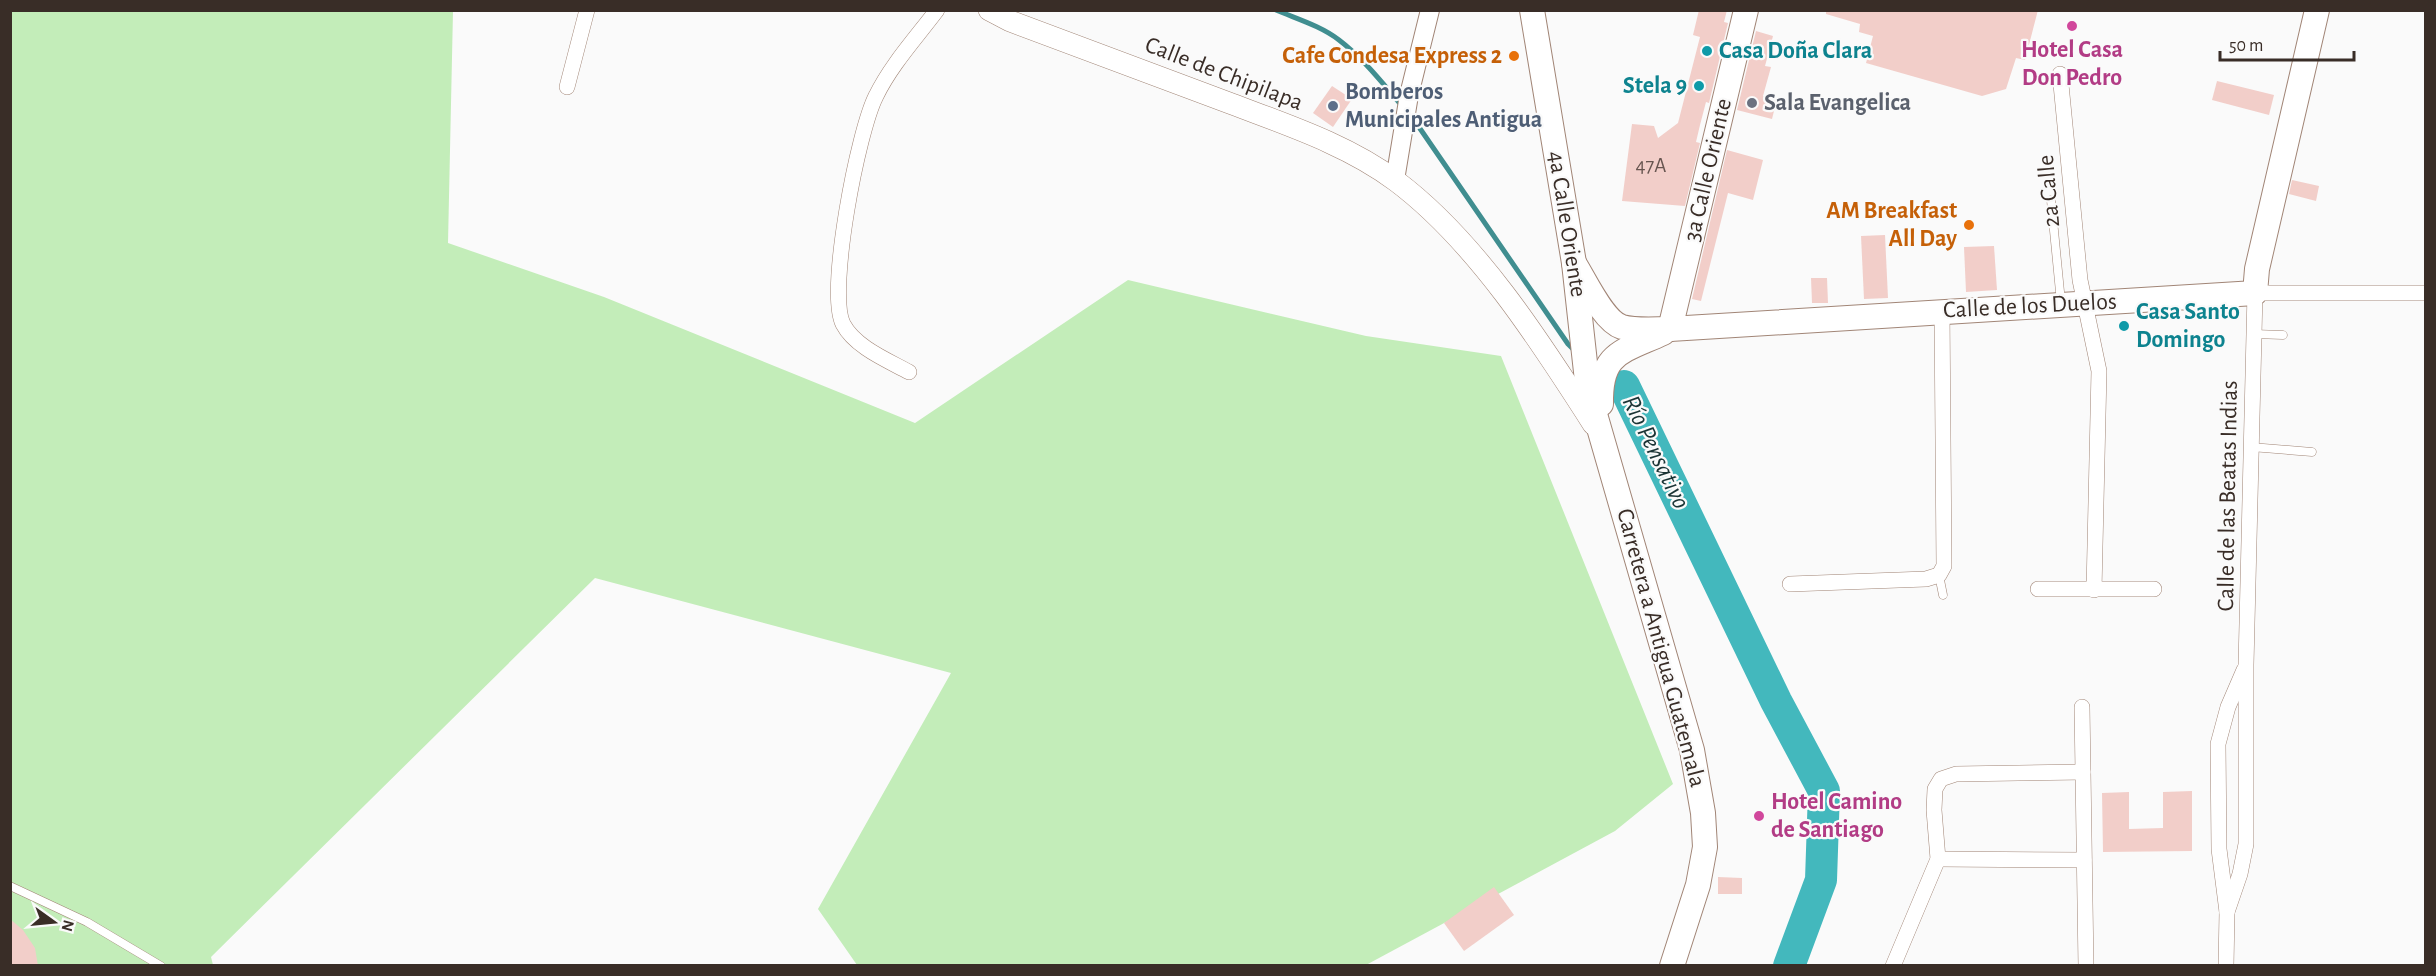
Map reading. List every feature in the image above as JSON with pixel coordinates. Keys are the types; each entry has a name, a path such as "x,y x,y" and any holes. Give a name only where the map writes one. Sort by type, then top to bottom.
{"main road":[{"name":"Calle de Chipilapa","path":"989,10 1010,21 1284,124 1338,147 1395,180 1460,239 1533,336 1601,437"},
{"name":"4a Calle Oriente","path":"1532,10 1574,263 1595,362"},
{"name":"3a Calle Oriente","path":"1670,329 1746,10"},
{"path":"2255,293 2257,269 2317,10"},
{"name":"Calle de los Duelos","path":"1574,263 1609,319 1619,326 1630,329 1670,329 1942,310 2255,293"},
{"name":"Calle de los Duelos","path":"1595,362 1670,329"},
{"path":"1595,362 1601,437"},
{"name":"Carretera a Antigua Guatemala","path":"1601,437 1692,750 1703,813 1705,847 1698,885 1672,966"}],"street":[{"path":"567,87 587,10"},
{"path":"909,372 871,351 843,323 839,311 841,249 855,163 868,113 886,77 937,10"},
{"path":"1395,180 1409,95 1430,10"},
{"name":"2a Calle","path":"2060,74 2072,303 2091,323 2099,371 2094,590"},
{"name":"Calle de los Duelos","path":"2255,293 2426,293"},
{"name":"Calle de las Beatas Indias","path":"2227,912 2240,874 2246,844 2246,664 2255,293"},
{"path":"1790,584 1926,579 1938,576 1944,566 1942,310"},
{"path":"2038,588 2154,589"},
{"name":"Calle de las Beatas Indias","path":"2226,966 2227,912 2220,858 2218,744 2228,707 2246,664"},
{"path":"2082,707 2086,966"},
{"path":"1893,966 1938,859 1934,810 1935,789 1941,779 1956,774 2083,772"},
{"path":"1938,859 2084,860"}],"lane":[{"path":"2051,200 2072,303"},
{"path":"2254,334 2283,335"},
{"path":"2251,447 2312,452"},
{"path":"1938,576 1942,595"},
{"path":"10,886 87,922 161,966"}],"green space":[{"path":"10,11 453,11 448,243 604,297 915,423 1128,280 1366,336 1501,356 1673,784 1615,831 1366,965 857,965 818,909 951,673 595,578 211,957 213,965 11,965"}],"building":[{"path":"1699,10 1727,10 1724,22 1728,23 1709,103 1706,102 1696,142 1700,143 1685,206 1622,201 1632,124 1654,126 1658,138 1678,123 1700,37 1693,35"},
{"path":"1826,10 2038,10 2025,60 2016,58 2006,89 1982,96 1866,63 1873,36 1859,32 1860,24 1826,14"},
{"path":"1756,31 1773,36 1765,66 1771,67 1763,96 1777,99 1772,119 1737,110"},
{"path":"2217,81 2274,95 2269,115 2212,100"},
{"name":"Bomberos Municipales Antigua","path":"1332,86 1352,99 1333,127 1313,113"},
{"path":"1727,150 1763,160 1753,200 1728,193 1701,301 1692,299"},
{"path":"2292,180 2319,186 2316,201 2289,194"},
{"path":"1885,235 1888,298 1864,299 1861,236"},
{"path":"1994,246 1997,290 1966,292 1964,247"},
{"path":"1811,278 1827,278 1828,303 1812,303"},
{"path":"2192,791 2192,851 2103,852 2102,793 2129,792 2129,829 2163,828 2163,792"},
{"path":"1718,877 1742,878 1742,894 1718,894"},
{"path":"1494,887 1514,915 1464,951 1444,923"},
{"path":"10,919 23,930 35,948 38,966 10,966"}],"waterway":[{"name":"Río Pensativo","path":"1276,10 1317,27 1339,40 1365,63 1403,107"},
{"name":"Río Pensativo","path":"1410,114 1568,344 1576,352"},
{"name":"Río Pensativo","path":"1611,376 1624,386"},
{"name":"Río Pensativo","path":"1624,386 1776,701 1824,791 1821,880 1789,966"}],"place":[{"name":"Hotel Casa Don Pedro","path":"2072,26"},
{"name":"Casa Doña Clara","path":"1707,51"},
{"name":"Cafe Condesa Express 2","path":"1514,56"},
{"name":"Stela 9","path":"1699,86"},
{"name":"Sala Evangelica","path":"1752,103"},
{"name":"Bomberos Municipales Antigua","path":"1333,106"},
{"name":"AM Breakfast All Day","path":"1969,225"},
{"name":"Casa Santo Domingo","path":"2124,326"},
{"name":"Hotel Camino de Santiago","path":"1759,816"}]}
